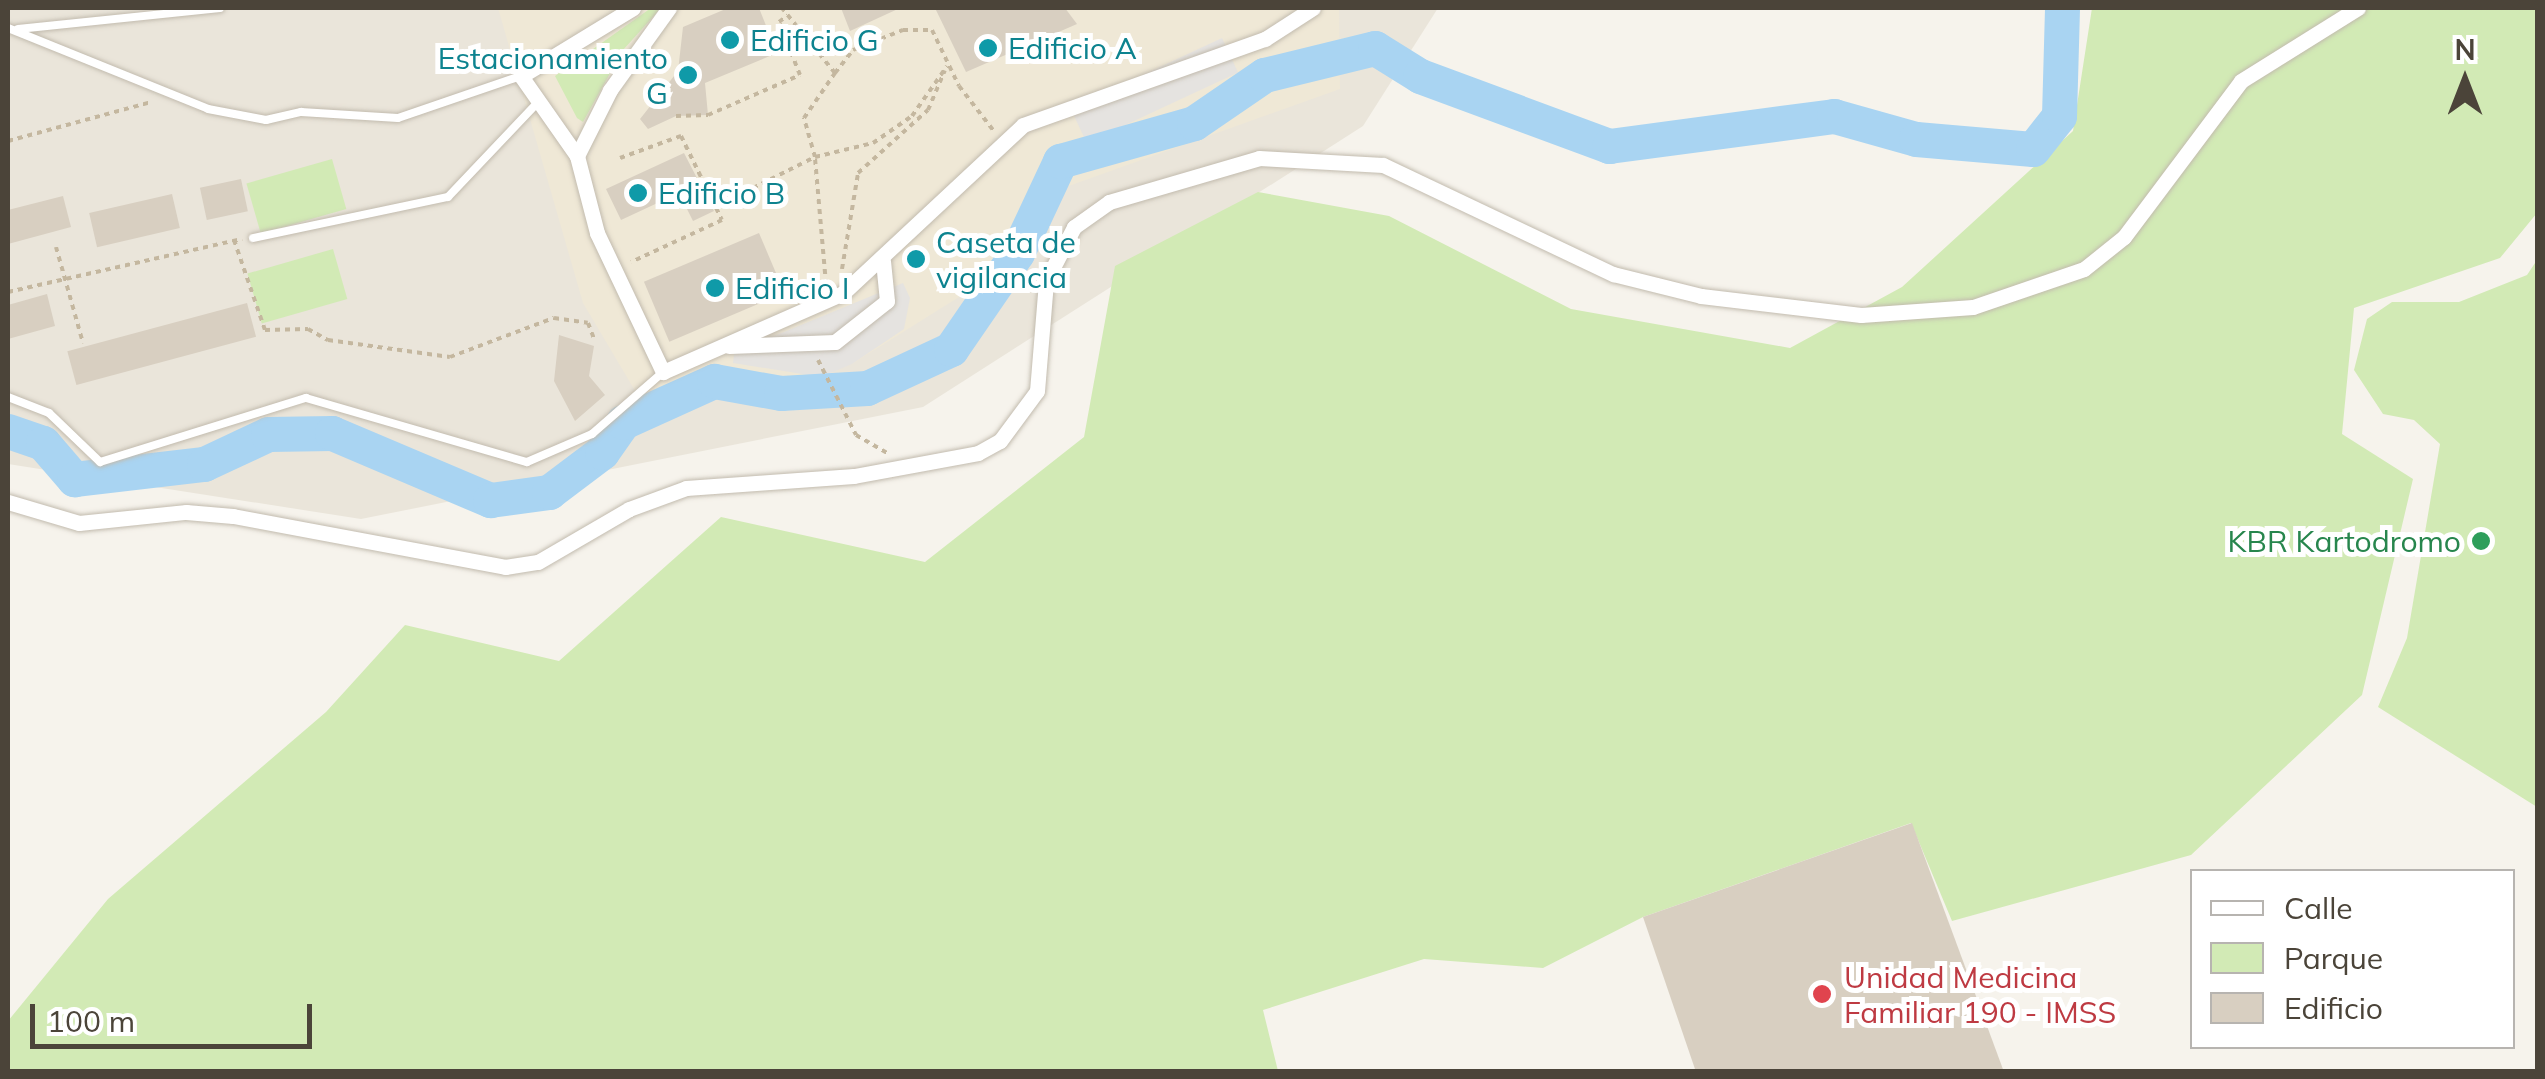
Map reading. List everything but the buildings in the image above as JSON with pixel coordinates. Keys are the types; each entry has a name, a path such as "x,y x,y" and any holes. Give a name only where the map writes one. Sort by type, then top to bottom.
{"street":[{"path":"633,8 521,76 578,156 597,234 664,372 715,346 824,304 883,261 1002,138 1037,118 1266,39 1313,8"},
{"path":"578,156 610,90 669,8"},
{"path":"8,502 79,522 233,516 505,567 538,562 629,508 686,488 978,453 1028,411 1055,253 1074,227 1109,202 1258,158 1330,158 1383,166 1552,249 1662,288 1860,315 1973,306 2084,270 2124,237 2241,81 2358,8"},
{"path":"715,346 835,342 888,300 883,261"}],"lane":[{"path":"10,29 220,8"},
{"path":"10,29 166,92 266,120 301,112 398,118 521,76"},
{"path":"253,238 448,197 539,101"},
{"path":"8,396 49,413 100,462 306,398 527,462 592,434 664,372"}],"path":[{"path":"782,8 835,73"},
{"path":"676,116 708,114 800,74 779,22 788,15"},
{"path":"824,304 826,283 815,157 804,118 853,50 904,30 932,30 947,66 1002,138"},
{"path":"717,206 815,157 872,143 899,125 947,66"},
{"path":"824,304 852,242 858,173 928,110 947,66"},
{"path":"8,141 108,118 166,92"},
{"path":"620,158 681,136 722,220 626,265 634,282"},
{"path":"8,292 253,238"},
{"path":"234,240 265,330 308,329 328,340 450,356 554,318 588,323 594,339"},
{"path":"56,246 83,343"},
{"path":"808,291 826,283"},
{"path":"822,373 845,420 864,442 908,464"}],"shaded area":[{"path":"8,8 1438,8 1363,126 923,407 361,519 8,464"},
{"path":"498,8 1339,8 1340,89 1024,202 1004,247 967,292 852,364 788,387 714,381 647,411 583,303"},
{"path":"1222,38 1238,72 1087,143 1071,109"},
{"path":"903,283 910,298 904,329 852,364 821,377 733,363 734,354 757,343"}],"green space":[{"path":"651,8 661,8 623,50 583,122 577,118 555,76"},
{"path":"2092,8 2537,8 2537,213 2500,258 2354,308 2342,434 2413,479 2362,695 2191,855 1952,921 1911,823 1643,917 1543,968 1424,959 1263,1010 1278,1071 8,1072 8,1021 108,899 326,712 405,625 559,661 721,517 925,562 1084,437 1115,266 1258,192 1389,216 1571,309 1790,348 1902,287 2073,131"},
{"path":"332,159 346,209 261,234 246,184"},
{"path":"333,249 347,299 262,324 247,274"},
{"name":"KBR Kartodromo","path":"2537,260 2537,807 2378,707 2407,638 2440,444 2414,420 2383,414 2354,370 2367,319 2392,302 2459,302 2527,275"}],"waterway":[{"path":"8,431 43,443 74,479 204,464 268,434 332,433 490,500 549,492 602,452 623,422 714,381 781,393 867,388 951,349 1017,253 1060,161 1194,123 1264,75 1375,48 1420,76 1609,146 1834,116 1916,139 2033,149 2059,116 2062,8"}],"place":[{"name":"Edificio G","path":"730,40"},
{"name":"Edificio A","path":"988,48"},
{"name":"Estacionamiento G","path":"688,75"},
{"name":"Edificio B","path":"638,193"},
{"name":"Caseta de vigilancia","path":"916,259"},
{"name":"Edificio I","path":"715,288"},
{"name":"KBR Kartodromo","path":"2481,541"},
{"name":"Unidad Medicina Familiar 190 - IMSS","path":"1822,994"}]}
